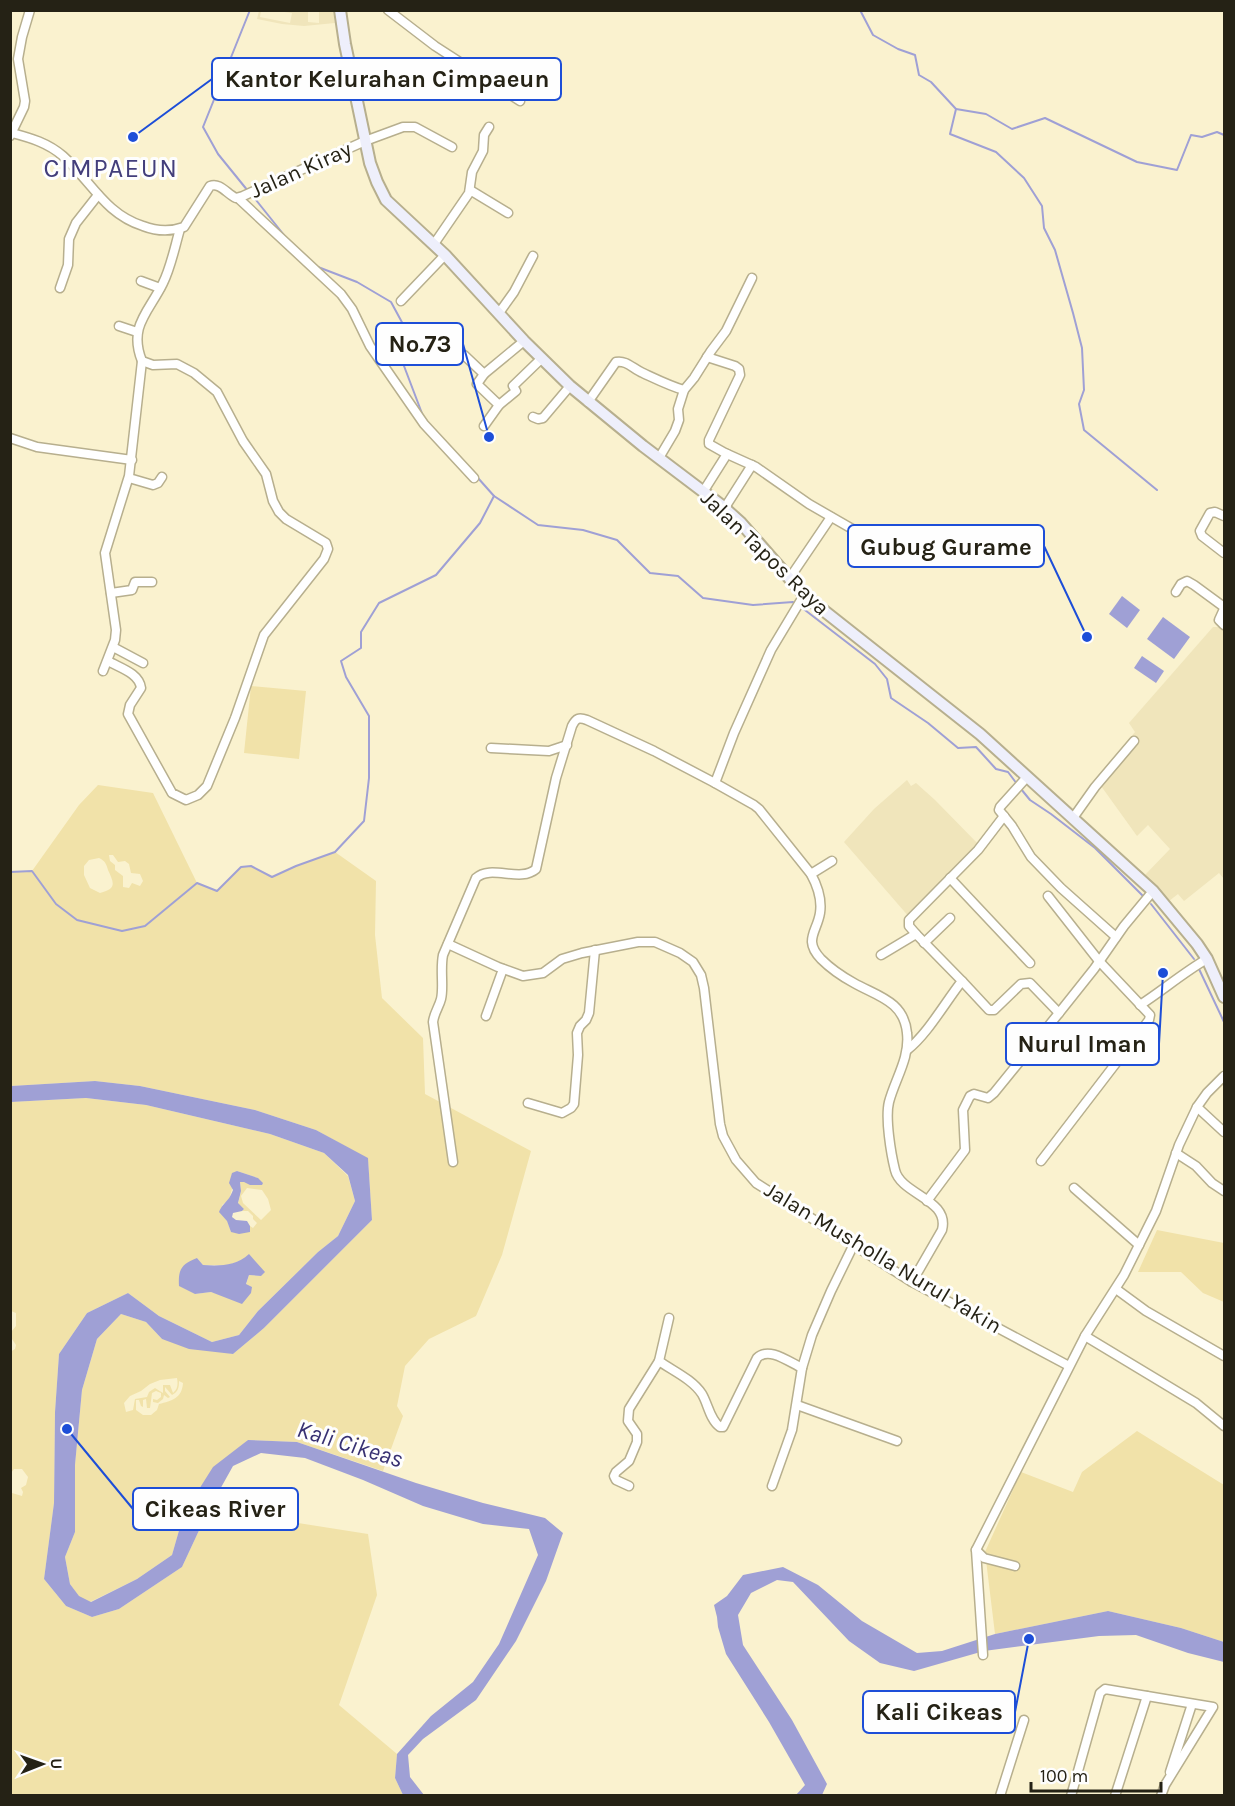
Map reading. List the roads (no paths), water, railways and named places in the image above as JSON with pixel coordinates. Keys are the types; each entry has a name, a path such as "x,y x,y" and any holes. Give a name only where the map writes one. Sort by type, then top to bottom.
{"main road":[{"name":"Jalan Tapos Raya","path":"340,10 364,141 377,182 386,200 445,255 524,341 570,386 741,523 789,579 801,599 980,734 1025,779 1073,818 1154,891 1207,959 1224,997"}],"street":[{"path":"30,10 18,59 25,101 11,134 32,138 52,147 64,156 118,214 134,224 162,231 180,229 165,277 141,320 137,332 137,345 142,361 132,460 129,478 105,553 116,630 103,671"},
{"path":"388,10 435,46 520,101"},
{"name":"Jalan Kiray","path":"180,229 188,223 210,186 214,184 232,197 240,197 364,141 403,127 412,126 452,147"},
{"path":"434,244 467,197 472,172 483,151 483,138 489,127"},
{"path":"470,190 508,213"},
{"path":"60,288 68,264 69,239 76,223 98,195"},
{"path":"240,197 341,294 352,309 370,346 424,424 474,478"},
{"path":"401,301 445,255"},
{"path":"499,313 533,256"},
{"path":"659,458 680,420 678,409 684,390 732,320 752,278"},
{"path":"141,281 160,288"},
{"path":"119,326 137,332"},
{"path":"499,405 477,384 484,374 524,341"},
{"path":"464,355 484,374"},
{"path":"707,357 735,366 739,369 740,375 709,444 752,465 831,517 868,538"},
{"path":"484,426 499,405 516,391 513,386 542,358"},
{"path":"108,661 140,681 141,688 130,705 128,714 172,793 186,800 198,795 207,786 221,757 264,635 324,559 328,549 326,543 286,519 279,512 273,501 266,474 243,441 217,392 177,364 156,365 142,361"},
{"path":"588,402 619,361 643,374 684,390"},
{"path":"533,417 543,418 570,386"},
{"path":"10,438 37,447 132,460"},
{"path":"703,492 727,454"},
{"path":"724,509 752,465"},
{"path":"129,478 153,486 162,477"},
{"path":"1224,516 1215,512 1210,513 1200,531 1202,536 1224,553"},
{"path":"789,579 831,517"},
{"path":"111,593 132,590 135,582 152,582"},
{"path":"1176,592 1181,584 1187,582 1194,585 1224,608 1219,620 1224,625"},
{"path":"715,783 734,733 771,650 801,599"},
{"path":"112,647 143,663"},
{"path":"453,1162 433,1030 435,1012 442,998 440,967 442,955 477,876 484,873 526,874 536,869 556,778 575,720 582,718 654,751 759,809 817,884 820,913 812,935 814,949 821,959 853,983 890,1000 906,1023 907,1050 889,1101 887,1120 896,1173 901,1180 941,1213 943,1225 912,1282"},
{"path":"1073,818 1095,787 1134,741"},
{"path":"491,748 549,751 567,745"},
{"path":"1025,779 999,810 1031,857 1061,888 1116,937"},
{"path":"1004,816 978,850 909,920 909,926 989,1010 994,1010 1021,984 1030,983 1059,1012"},
{"path":"811,874 831,861"},
{"path":"950,878 1030,963"},
{"path":"927,1201 965,1150 963,1110 970,1096 974,1094 988,1098 1154,891"},
{"path":"1041,1161 1149,1020 1150,1015 1099,961 1048,896"},
{"path":"924,943 950,918"},
{"path":"881,955 916,934"},
{"name":"Jalan Musholla Nurul Yakin","path":"448,944 523,976 540,974 562,959 638,942 655,942 680,953 693,962 701,975 720,1124 728,1148 756,1183 912,1282 1070,1366"},
{"path":"528,1103 562,1113 574,1104 578,1055 577,1033 589,1013 595,950"},
{"path":"1140,1005 1207,959"},
{"path":"486,1016 503,969"},
{"path":"907,1050 962,981"},
{"path":"983,1655 976,1550 1085,1336 1124,1275 1156,1211 1176,1153 1197,1107 1224,1076"},
{"path":"1197,1107 1224,1132"},
{"path":"1176,1153 1196,1166 1212,1183 1224,1191"},
{"path":"1074,1188 1139,1245"},
{"path":"772,1486 792,1430 802,1368 812,1335 854,1244"},
{"path":"1116,1289 1146,1311 1224,1356"},
{"path":"629,1486 616,1480 614,1476 629,1461 637,1442 637,1434 628,1421 629,1410 659,1361 669,1318"},
{"path":"1085,1336 1197,1402 1224,1426"},
{"path":"659,1361 686,1378 698,1390 720,1427 723,1427 757,1358 763,1353 771,1353 802,1368"},
{"path":"797,1405 897,1441"},
{"path":"976,1550 988,1560 1015,1566"},
{"path":"1071,1796 1101,1693 1106,1689 1214,1707 1165,1785"},
{"path":"1116,1796 1147,1696"},
{"path":"1161,1796 1192,1704"},
{"path":"1000,1796 1024,1720"}],"water":[{"path":"1122,596 1140,610 1127,628 1109,614"},
{"path":"1163,617 1190,637 1174,659 1147,639"},
{"path":"1142,656 1164,671 1156,683 1134,668"},
{"path":"95,1081 140,1086 255,1110 316,1130 368,1158 372,1220 264,1328 233,1354 189,1349 162,1339 146,1322 121,1314 97,1339 82,1390 75,1465 75,1532 65,1557 70,1584 79,1596 91,1602 137,1579 172,1555 184,1513 213,1467 248,1440 297,1442 416,1483 545,1518 563,1533 546,1581 516,1641 476,1700 423,1739 408,1755 410,1777 424,1795 403,1795 395,1778 397,1754 431,1716 473,1682 499,1644 538,1555 529,1529 483,1524 423,1506 305,1458 261,1453 233,1466 209,1509 182,1567 119,1609 92,1617 66,1606 44,1579 54,1503 55,1412 59,1354 87,1313 128,1293 159,1316 212,1342 239,1335 258,1311 318,1252 338,1236 355,1201 348,1175 324,1153 270,1134 146,1105 86,1098 11,1102 11,1086"},
{"path":"237,1171 258,1178 263,1183 262,1185 250,1185 240,1182 241,1191 238,1203 244,1209 233,1213 232,1217 236,1220 247,1221 250,1232 239,1234 231,1232 227,1221 219,1212 233,1190 229,1183 232,1173"},
{"path":"249,1254 265,1272 261,1276 249,1275 246,1284 252,1287 251,1293 242,1304 211,1292 195,1294 179,1286 182,1268 192,1260 197,1258 203,1265 222,1265 239,1261"},
{"path":"783,1567 818,1585 862,1621 917,1653 942,1651 995,1634 1108,1611 1181,1628 1224,1642 1224,1662 1188,1653 1136,1635 1099,1636 984,1651 914,1671 880,1663 849,1641 793,1582 777,1580 751,1593 738,1615 743,1645 792,1720 827,1784 822,1795 796,1795 805,1785 726,1654 714,1605 727,1596 743,1575"}],"waterway":[{"path":"248,191 218,154 203,127 250,10"},
{"path":"860,10 873,35 898,49 915,55 919,75 931,82 956,109 950,134 996,152 1024,178 1042,206 1044,228 1055,250 1082,348 1084,390 1079,404 1084,430 1157,490"},
{"path":"956,109 986,114 1012,129 1045,118 1137,162 1177,170 1191,135 1202,137 1217,132 1224,135"},
{"path":"252,195 288,240"},
{"path":"318,267 357,282 391,302 404,326 404,366 423,416"},
{"path":"478,478 494,496 538,525 583,530 617,540 650,573 678,576 703,598 753,605 793,602 796,604"},
{"path":"10,872 32,871 56,904 77,920 122,931 145,926 197,883 217,891 241,867 251,866 272,877 335,852 364,821 369,778 369,716 346,677 341,661 361,648 361,632 379,603 436,575 480,523 494,496"},
{"path":"801,607 875,664 887,679 891,698 928,723 958,748 976,747 996,769 1008,772 1017,784"},
{"path":"1021,789 1030,800 1095,848 1143,896"},
{"path":"1151,904 1194,959"},
{"path":"1199,969 1224,1022"}],"place":[{"name":"Kantor Kelurahan Cimpaeun","path":"133,137"},
{"name":"No.73","path":"489,437"},
{"name":"Gubug Gurame","path":"1087,637"},
{"name":"Nurul Iman","path":"1163,973"},
{"name":"Cikeas River","path":"67,1429"},
{"name":"Kali Cikeas","path":"1029,1639"}],"district":[{"name":"CIMPAEUN","path":"111,168"}]}
